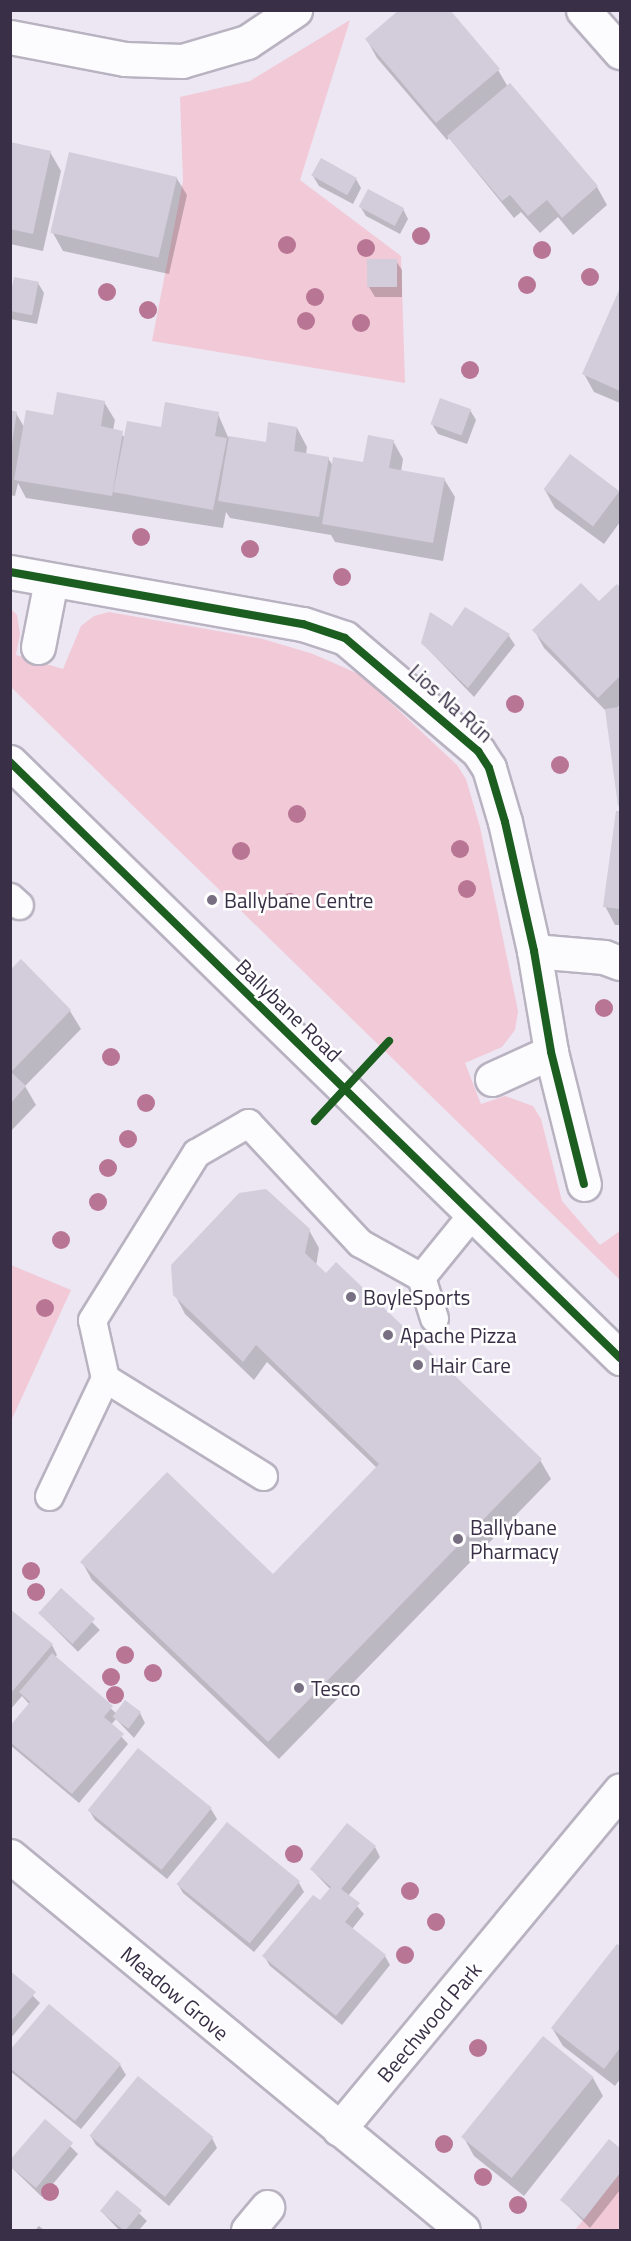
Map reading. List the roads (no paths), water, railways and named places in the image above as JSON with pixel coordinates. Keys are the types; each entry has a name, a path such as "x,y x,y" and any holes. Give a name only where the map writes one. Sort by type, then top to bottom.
{"street":[{"path":"10,37 125,59 182,61 247,42 295,10"},
{"path":"583,10 621,52"},
{"name":"Lios Na Rún","path":"10,572 303,624 350,640 485,758 505,822 534,951 551,1052 584,1184"},
{"path":"38,647 51,581"},
{"name":"Ballybane Road","path":"10,762 621,1358"},
{"path":"534,951 604,957 621,963"},
{"path":"492,1079 551,1052"},
{"name":"Beechwood Park","path":"339,2129 621,1791"},
{"name":"Meadow Grove","path":"10,1856 339,2129"},
{"path":"339,2129 463,2230"}],"lane":[{"path":"49,1496 105,1378 92,1320 196,1153 248,1122 360,1243 421,1277 434,1318"},
{"path":"421,1277 473,1213"},
{"path":"105,1378 263,1476"}],"place":[{"name":"Ballybane Centre","path":"212,900"},
{"name":"BoyleSports","path":"351,1297"},
{"name":"Apache Pizza","path":"388,1335"},
{"name":"Hair Care","path":"418,1365"},
{"name":"Ballybane Pharmacy","path":"458,1539"},
{"name":"Tesco","path":"299,1688"}]}
